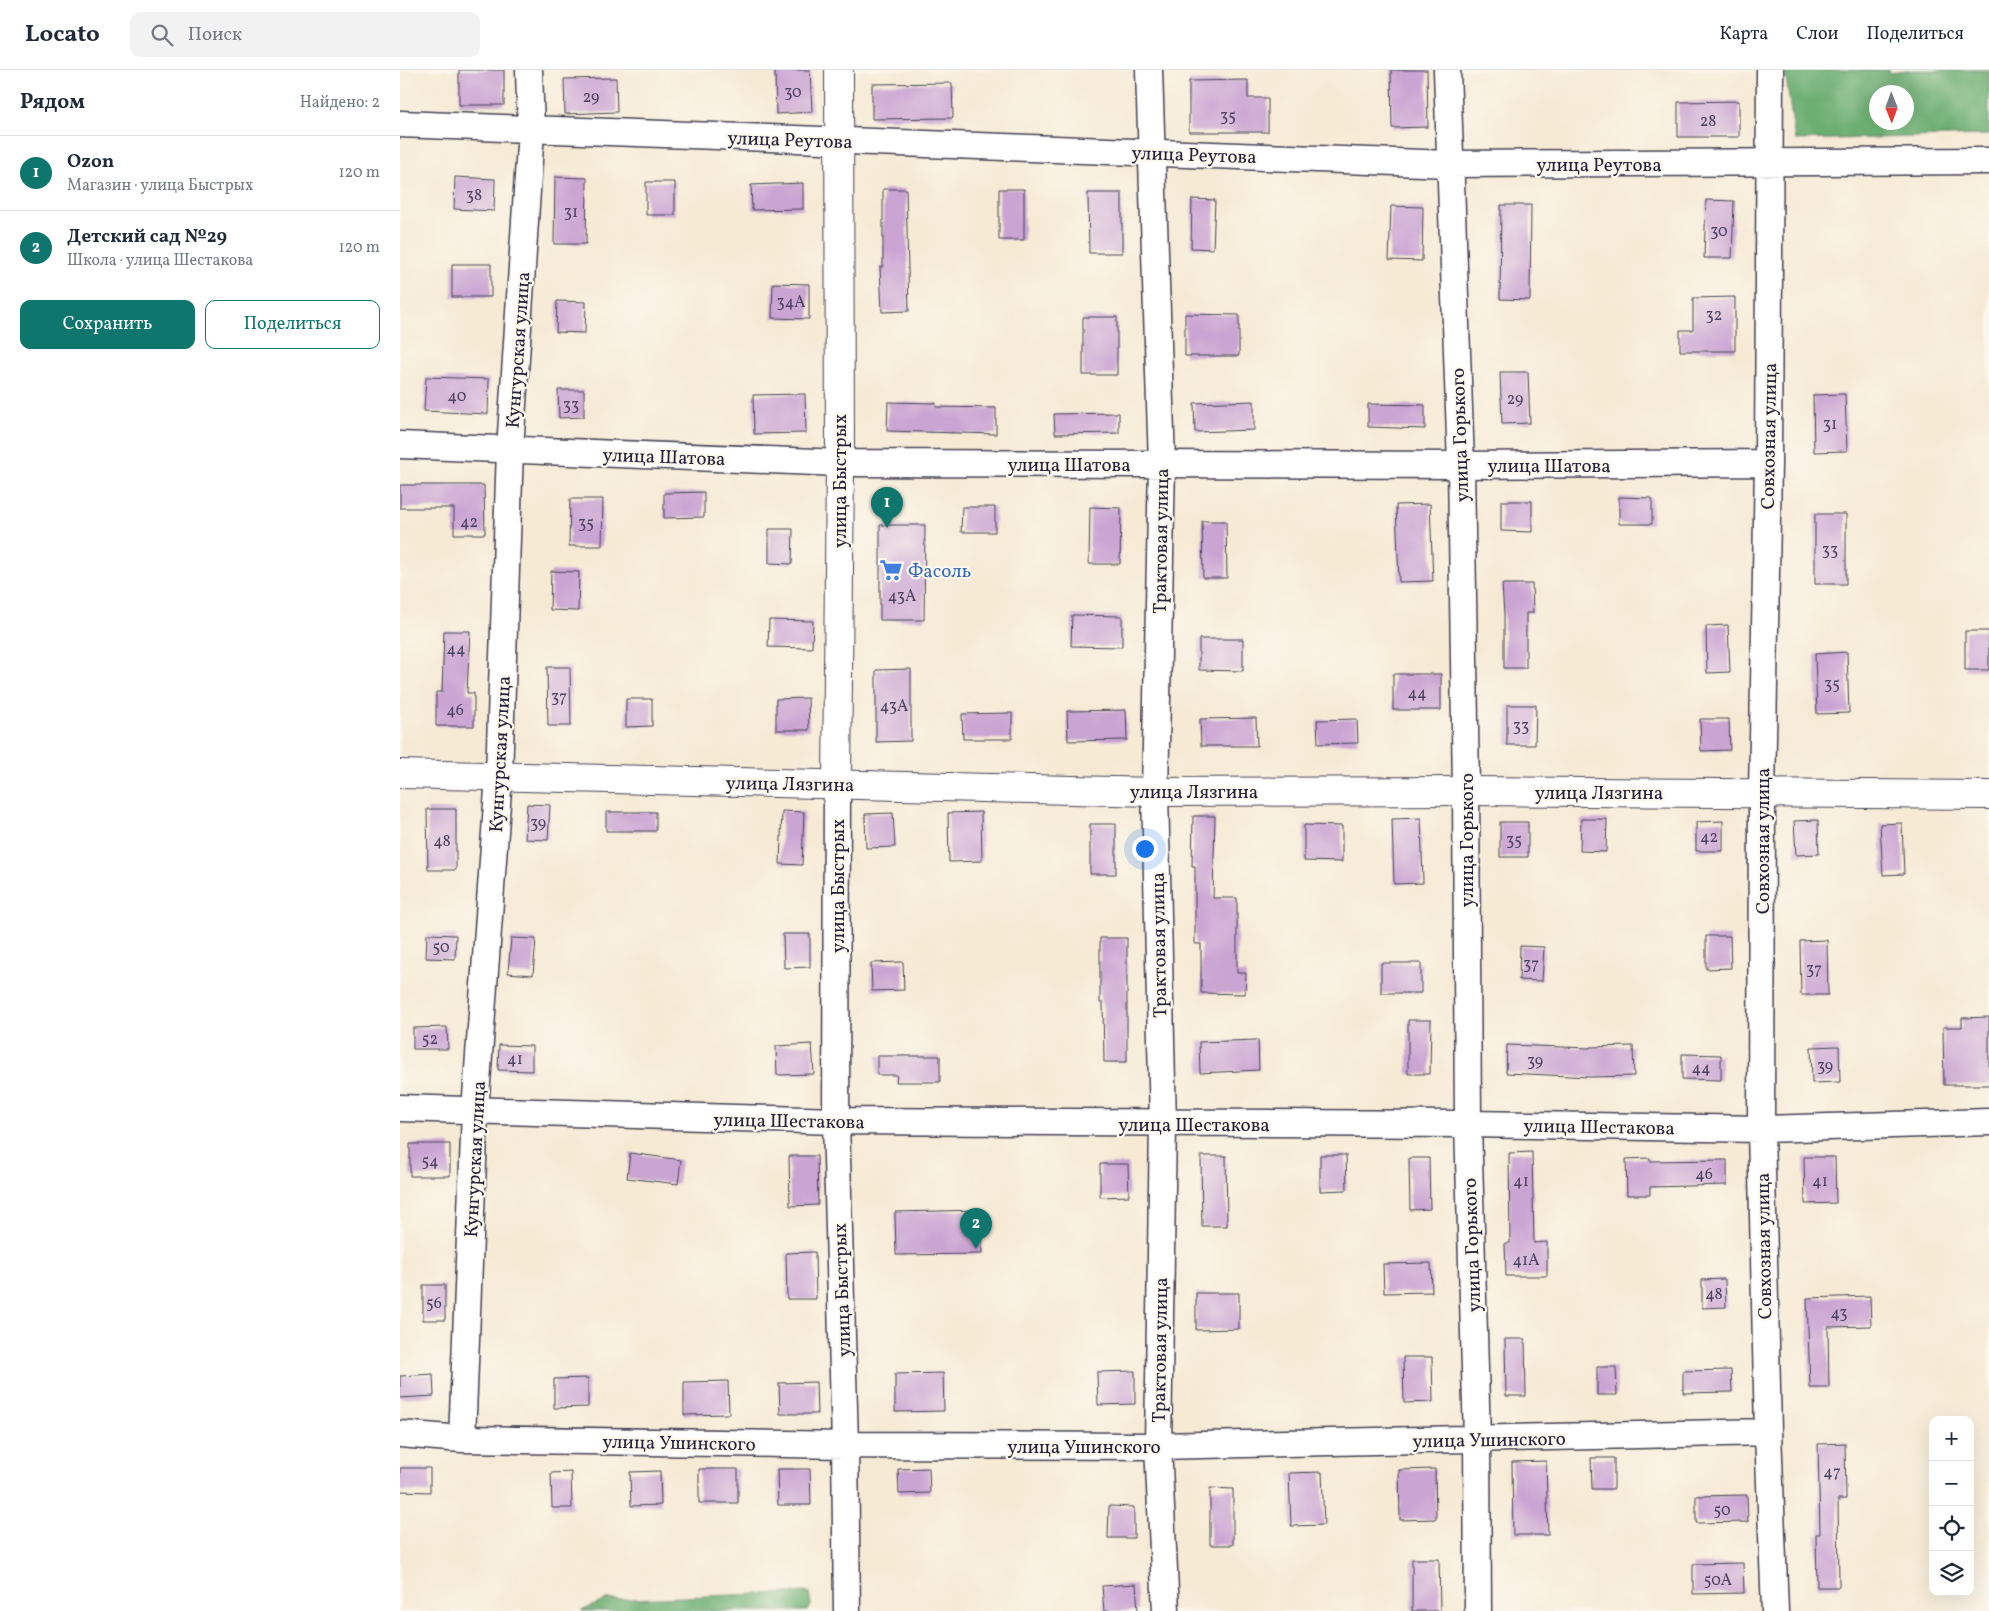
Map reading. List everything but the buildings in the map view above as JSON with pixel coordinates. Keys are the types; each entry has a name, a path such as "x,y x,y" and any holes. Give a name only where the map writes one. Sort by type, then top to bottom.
{"main road":[{"name":"улица Быстрых","path":"837,784 840,463 839,70"},
{"name":"улица Лязгина","path":"400,774 1155,792 1466,791 1989,795"}],"street":[{"name":"Кунгурская улица","path":"462,1439 475,1111 500,776 510,449 531,130 529,70"},
{"name":"Трактовая улица","path":"1149,70 1162,464 1155,792 1162,1124 1158,1446 1166,1611"},
{"name":"улица Горького","path":"1447,70 1461,466 1466,791 1468,1124 1476,1439 1478,1611"},
{"name":"Совхозная улица","path":"1770,70 1768,463 1762,793 1761,1129 1768,1432 1775,1611"},
{"name":"улица Реутова","path":"400,124 1449,164 1770,164 1989,161"},
{"name":"улица Шатова","path":"400,445 840,463 1461,466 1768,463"},
{"name":"улица Быстрых","path":"837,784 836,1121 845,1445 847,1611"},
{"name":"улица Шестакова","path":"400,1108 836,1121 1162,1124 1468,1124 1761,1129 1989,1122"},
{"name":"улица Ушинского","path":"400,1434 462,1439 845,1445 1158,1446 1768,1432"}],"green space":[{"path":"1785,70 1889,70 1890,73 1915,70 1989,70 1989,135 1795,140"},
{"path":"809,1592 811,1605 808,1611 581,1611 606,1600"}],"place":[{"name":"Ozon","path":"887,528"},
{"name":"Фасоль","path":"891,570"},
{"name":"Детский сад №29","path":"976,1249"}]}
